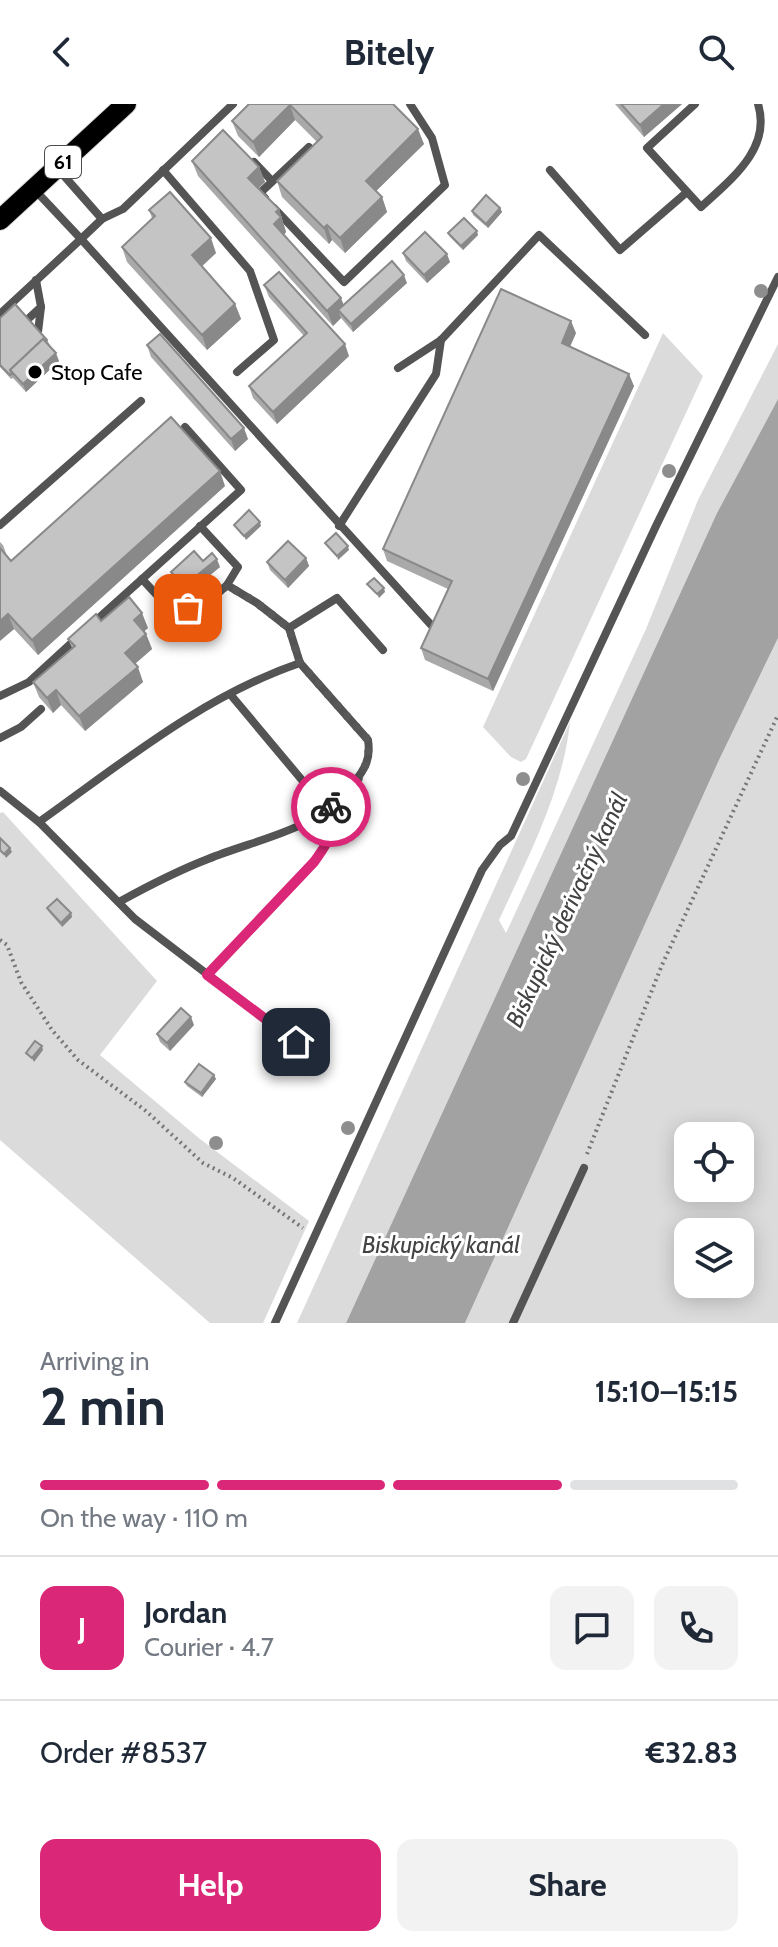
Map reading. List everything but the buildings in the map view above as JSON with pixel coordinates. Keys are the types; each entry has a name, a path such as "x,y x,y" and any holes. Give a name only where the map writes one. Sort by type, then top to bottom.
{"main road":[{"name":"61","path":"0,220 126,104"}],"lane":[{"path":"0,314 102,219 123,209 233,104"},
{"path":"309,147 260,193 344,282 445,185 432,138 410,104"},
{"path":"695,104 647,148 701,207 741,170 758,144 762,116 758,104"},
{"path":"215,121 225,131"},
{"path":"244,151 272,181"},
{"path":"57,168 102,219"},
{"path":"163,170 250,271 274,340 237,372"},
{"path":"550,170 620,250 687,192"},
{"path":"34,189 433,627"},
{"path":"398,368 441,340 539,235 645,335"},
{"path":"275,1323 482,870 500,845 511,836 656,526 778,277"},
{"path":"36,280 41,307 38,332"},
{"path":"27,320 41,307"},
{"path":"339,526 436,374 441,340"},
{"path":"0,525 141,401"},
{"path":"0,696 29,682 241,490 185,427"},
{"path":"142,579 167,606 188,608 209,603 227,585 238,567 200,526"},
{"path":"119,902 161,879 212,857 309,823 343,798 364,770 370,754 368,740 300,663 289,628 227,585"},
{"path":"289,628 337,598 383,650"},
{"path":"39,822 196,712 265,675 300,663"},
{"path":"207,975 321,853 332,830 327,810 230,694"},
{"path":"0,738 21,727 41,709"},
{"path":"0,791 39,822 135,919 317,1058"},
{"path":"513,1323 584,1168"}],"path":[{"path":"584,1168 588,1147 662,965 778,715"},
{"path":"0,940 7,945 21,982 52,1030 78,1060 146,1111 203,1163 233,1178 305,1231"}],"shaded area":[{"path":"663,333 703,376 526,759 521,762 511,757 483,727"},
{"path":"778,344 778,399 717,513 346,1323 297,1323 570,722 552,798 499,920 506,933 646,629 698,500"},
{"path":"778,638 778,1323 465,1323 719,760"},
{"path":"3,812 157,981 100,1055 200,1139 309,1221 263,1323 210,1323 0,1140 0,813"}],"water":[{"name":"Biskupický kanál","path":"778,399 778,638 719,760 465,1323 346,1323 717,513"}],"way so far":[{"path":"188,608 209,603 227,585 289,628 300,663 368,740 370,754 364,770 343,798 331,807"}],"place":[{"name":"Stop Cafe","path":"35,372"}],"route":[{"path":"296,1042 207,975 314,862 327,844 332,830 327,810 331,807"}],"water label":[{"name":"Biskupický derivačný kanál","path":"567,910"}]}
